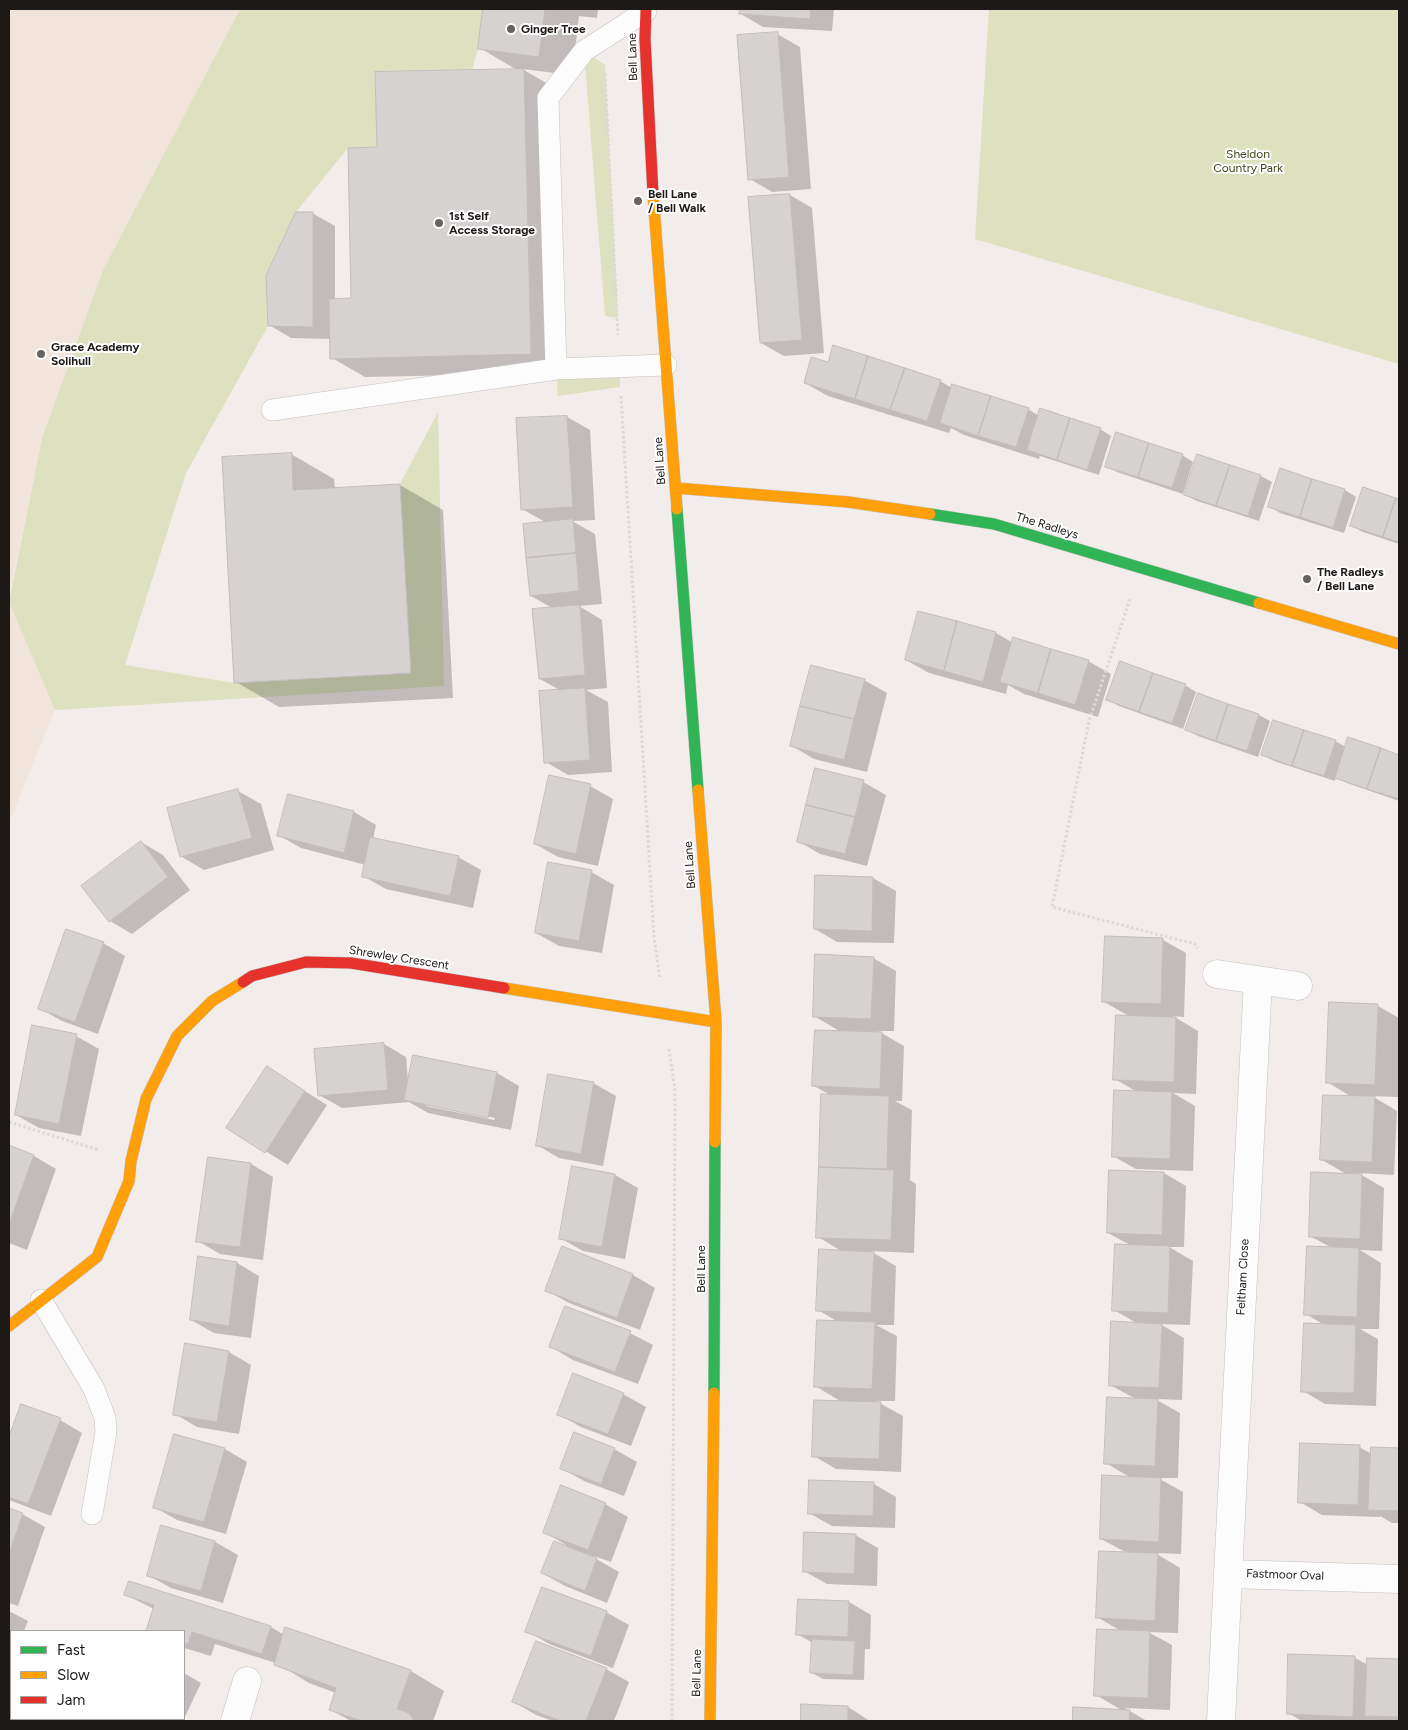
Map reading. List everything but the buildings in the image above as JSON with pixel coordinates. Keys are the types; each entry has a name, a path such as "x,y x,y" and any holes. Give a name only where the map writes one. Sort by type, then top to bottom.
{"street":[{"name":"Bell Lane","path":"646,10 645,39 653,193 716,1022 714,1556 710,1721"},
{"name":"The Radleys","path":"676,488 848,502 994,524 1399,644"},
{"name":"Shrewley Crescent","path":"9,1326 97,1257 129,1181 131,1161 146,1099 177,1036 212,1001 252,976 306,962 351,963 716,1022"},
{"path":"1217,974 1298,986"},
{"name":"Feltham Close","path":"1228,1574 1258,980"},
{"name":"Fastmoor Oval","path":"1221,1721 1228,1574 1399,1579"},
{"path":"235,1721 247,1681"}],"lane":[{"path":"556,369 548,98 584,50 646,10"},
{"path":"272,410 556,369 666,365"},
{"path":"42,1300 90,1381 105,1418 106,1432 92,1514"}],"path":[{"path":"606,37 605,65 619,343"},
{"path":"620,387 654,937 661,985"},
{"path":"1140,568 1089,721 1052,908 1195,944 1217,974"},
{"path":"668,1042 675,1090 672,1721"},
{"path":"9,1122 131,1161"}],"shaded area":[{"name":"Grace Academy Solihull","path":"9,9 240,9 103,270 42,438 9,596"},
{"path":"9,602 55,710 9,823"}],"green space":[{"path":"240,9 483,9 478,49 472,70 375,72 377,147 348,148 296,212 266,276 268,326 186,473 125,665 234,683 410,673 400,484 438,412 444,686 55,710 9,602 42,438 103,270"},
{"name":"Sheldon Country Park","path":"989,9 1399,9 1399,364 975,239"},
{"path":"584,51 605,65 618,318 605,316"},
{"path":"620,368 620,387 558,396 556,369"}],"traffic: fast":[{"path":"677,509 698,790"},
{"path":"930,514 994,524 1259,603"},
{"path":"714,1393 715,1142"}],"traffic: slow":[{"path":"653,194 677,509"},
{"path":"676,488 848,502 930,514"},
{"path":"1259,603 1399,644"},
{"path":"698,790 716,1022 715,1142"},
{"path":"9,1326 97,1257 129,1181 131,1161 146,1099 177,1036 212,1001 243,982"},
{"path":"504,988 716,1022"},
{"path":"710,1721 714,1393"}],"traffic: jam":[{"path":"646,9 645,39 653,194"},
{"path":"243,982 252,976 306,962 351,963 504,988"}],"place":[{"name":"Ginger Tree","path":"511,29"},
{"name":"Bell Lane / Bell Walk","path":"638,201"},
{"name":"1st Self Access Storage","path":"439,223"},
{"name":"Grace Academy Solihull","path":"41,354"},
{"name":"The Radleys / Bell Lane","path":"1307,579"}]}
